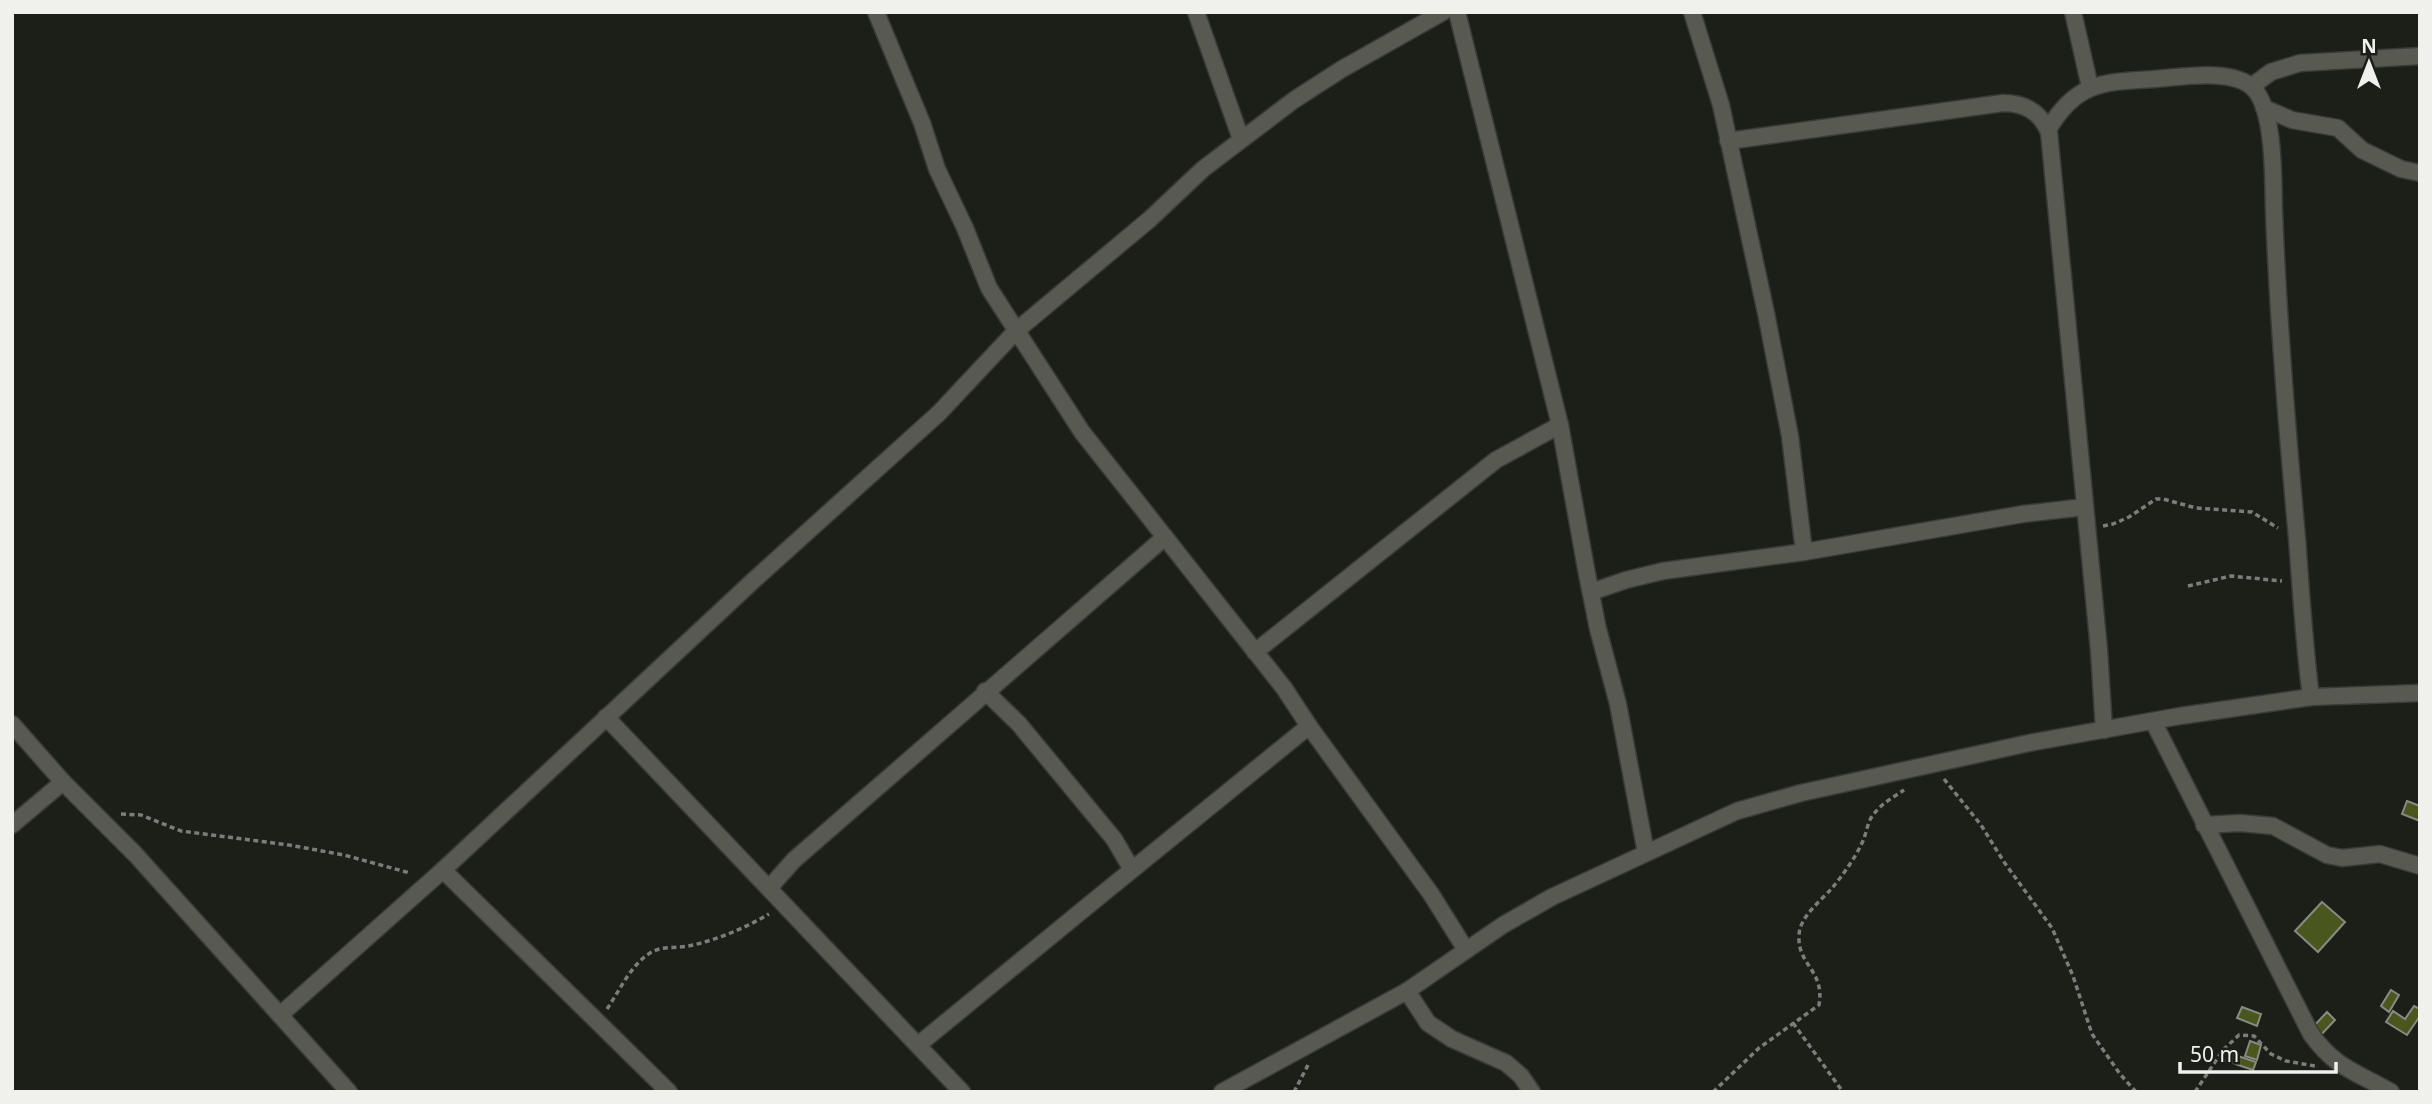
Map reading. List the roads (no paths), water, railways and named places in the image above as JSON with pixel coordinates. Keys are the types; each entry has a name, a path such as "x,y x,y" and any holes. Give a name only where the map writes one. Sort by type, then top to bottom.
{"street":[{"path":"876,12 922,123 937,169 989,288 1016,331 1082,432 1284,688 1394,842 1466,950"},
{"path":"1196,12 1241,139"},
{"path":"280,1015 440,873 606,717 939,413 1016,331 1150,219 1203,169 1294,100 1342,69 1443,12"},
{"path":"1457,12 1560,425 1591,592 1618,704 1646,853"},
{"path":"1692,12 1721,105 1766,313 1784,408 1804,552"},
{"path":"2073,12 2090,87"},
{"path":"2252,86 2271,72 2300,63 2420,56"},
{"path":"2048,130 2066,104 2090,87 2109,82 2223,76 2252,86 2259,95 2271,139 2278,309 2311,696"},
{"path":"1728,141 2003,103 2025,106 2043,118 2048,130 2104,730"},
{"path":"2264,108 2292,120 2338,128 2372,156 2401,169 2420,173"},
{"path":"1255,652 1496,460 1560,425"},
{"path":"1591,592 1663,571 1804,552 2023,514 2085,507"},
{"path":"769,887 794,860 985,691 1165,537"},
{"path":"985,691 1020,724 1114,839 1131,868"},
{"path":"1222,1092 1407,991 1466,950 1552,897 1737,811 1801,793 1927,765 2104,730 2311,696 2420,693"},
{"path":"606,717 962,1092"},
{"path":"2153,722 2311,1034 2337,1063 2391,1092"},
{"path":"12,724 63,782 135,854 349,1092"},
{"path":"918,1045 1131,868 1309,726"},
{"path":"12,825 63,782"},
{"path":"2204,825 2240,822 2273,826 2327,855 2342,858 2380,854 2420,866"},
{"path":"440,873 669,1092"},
{"path":"1407,991 1422,1016 1434,1028 1506,1063 1521,1076 1532,1092"}]}
